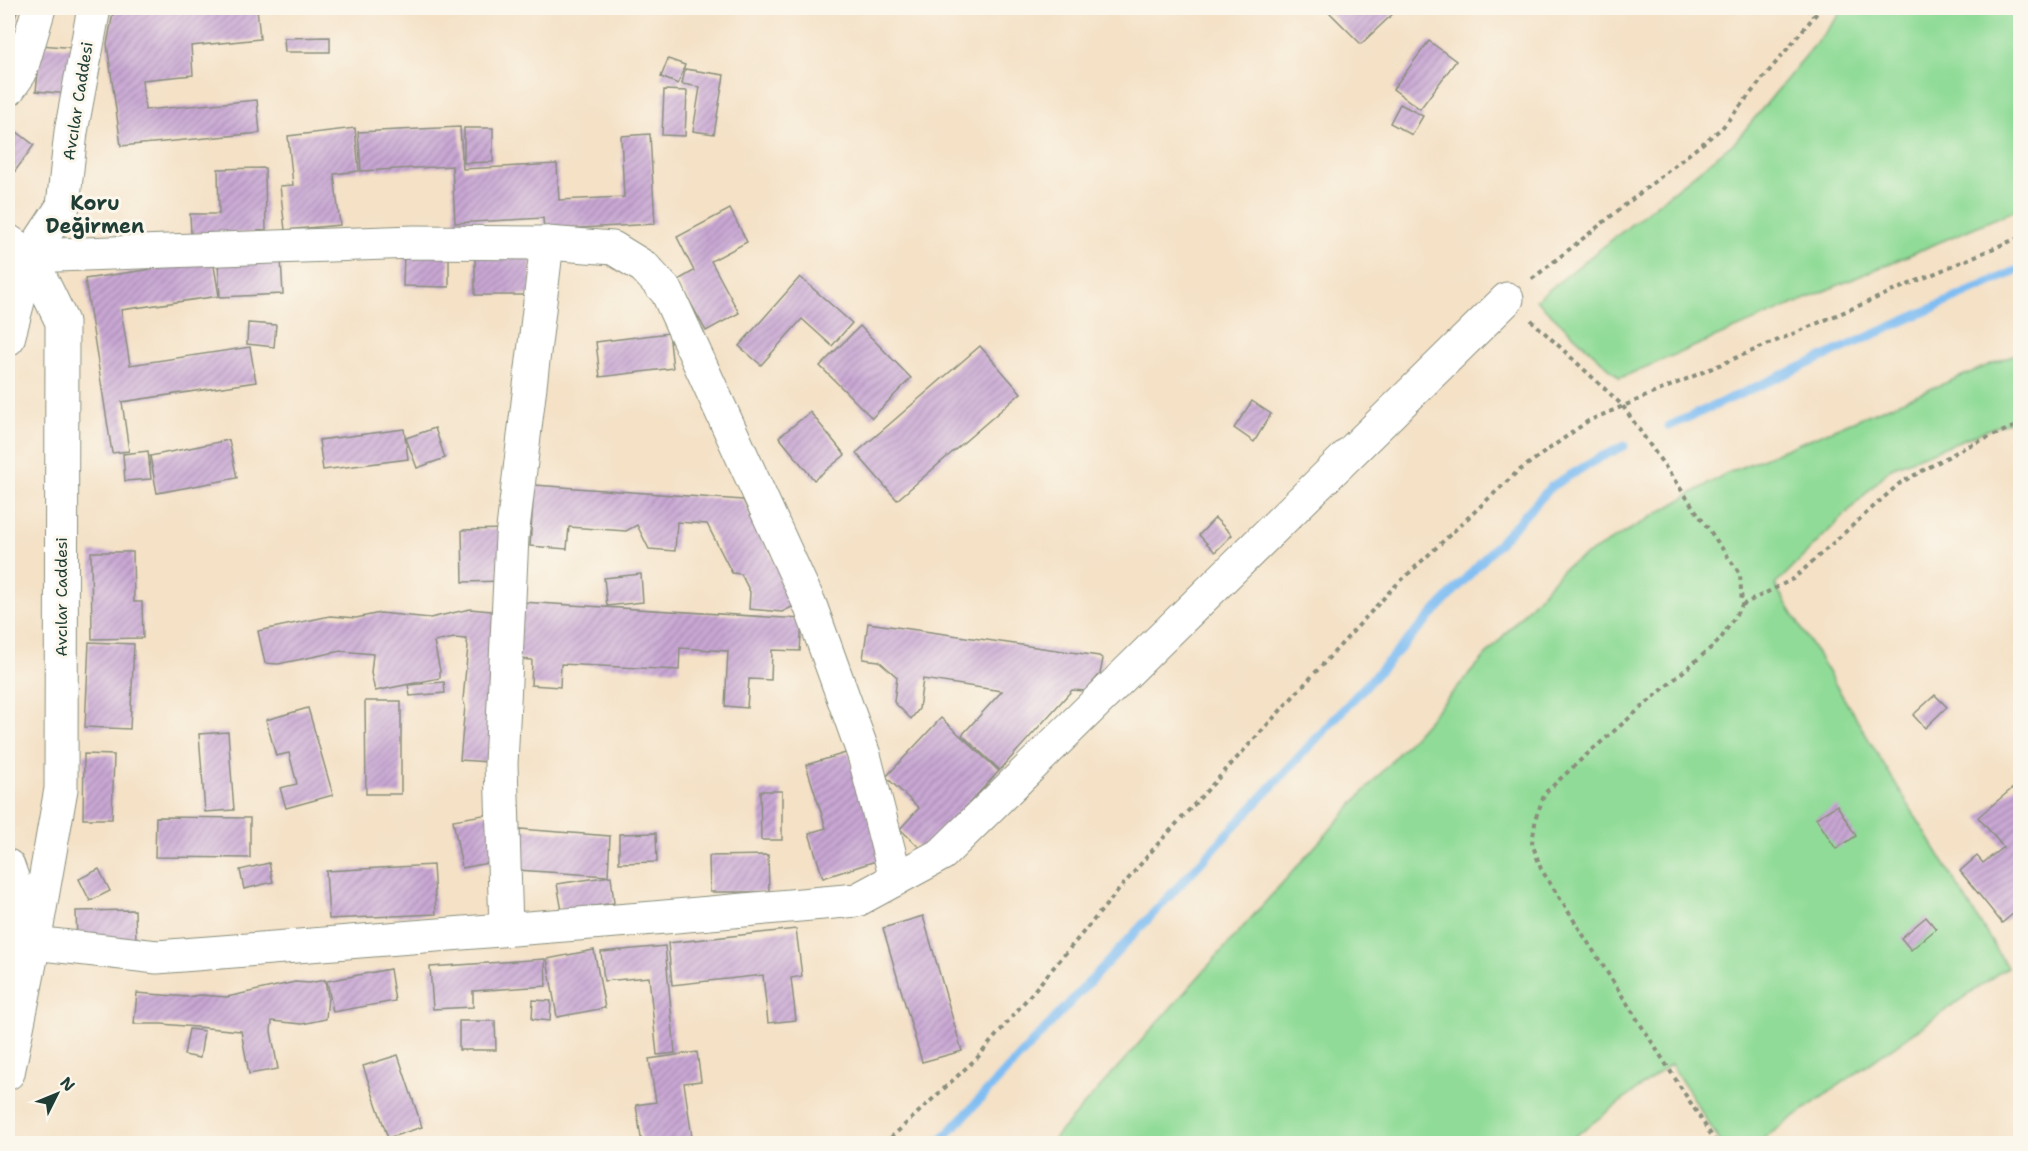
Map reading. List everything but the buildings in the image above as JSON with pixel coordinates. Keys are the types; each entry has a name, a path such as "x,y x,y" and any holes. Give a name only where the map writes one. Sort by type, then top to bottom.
{"street":[{"path":"8,90 20,73 39,8"},
{"name":"Avcılar Caddesi","path":"8,339 19,248 63,206 71,132 94,8"},
{"path":"19,248 414,242 547,243 614,248 644,267 668,292 810,605 864,755 896,879"},
{"path":"506,929 501,764 512,537 547,243"},
{"name":"Avcılar Caddesi","path":"8,1073 21,940 61,789 62,322 19,248"},
{"path":"21,940 157,957 857,900 942,854 1507,299"},
{"name":"Avcılar Caddesi","path":"8,866 21,940"}],"path":[{"path":"1806,8 1813,16"},
{"path":"1742,605 1740,574 1622,405 1507,299 1722,128 1821,8"},
{"path":"884,1143 978,1058 1156,846 1392,589 1517,472 1588,421 1622,405 2020,237"},
{"path":"1717,1143 1541,869 1532,843 1536,818 1545,793 1719,640 1742,605 1793,579 1900,483 1966,447 2020,424"}],"green space":[{"path":"1845,8 2020,8 2020,208 1620,378 1536,300 1735,142"},
{"path":"2020,352 2020,417 1891,468 1775,585 2007,967 1757,1143 1721,1143 1671,1064 1566,1143 1049,1144 1564,568 1725,474"}],"waterway":[{"path":"1669,426 2020,269"},
{"path":"938,1144 1552,486 1624,446"}],"district":[{"name":"Koru Değirmen","path":"95,214"}]}
